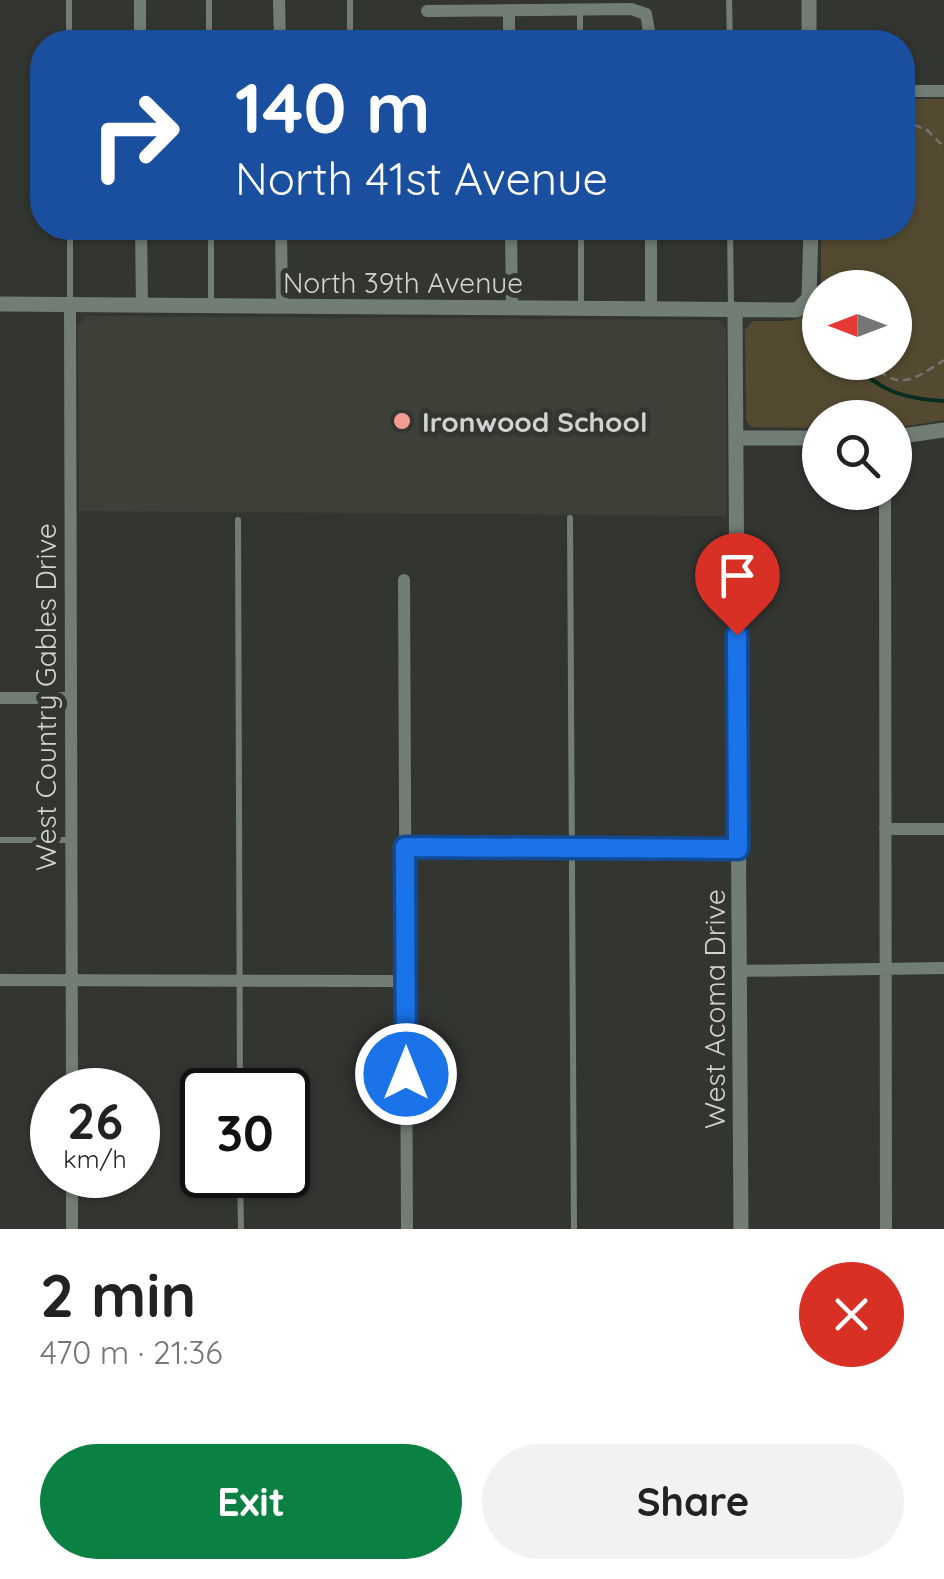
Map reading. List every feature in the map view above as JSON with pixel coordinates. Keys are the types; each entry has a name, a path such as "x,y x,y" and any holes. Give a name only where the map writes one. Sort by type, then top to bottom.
{"street":[{"path":"140,0 140,30"},
{"path":"280,0 280,30"},
{"path":"809,0 809,30"},
{"path":"426,11 631,9 646,14 649,30"},
{"path":"509,10 510,30"},
{"path":"915,91 944,91"},
{"path":"141,240 142,306"},
{"path":"281,240 282,306"},
{"path":"511,240 512,308"},
{"path":"651,240 651,309"},
{"path":"811,240 811,270"},
{"name":"North 39th Avenue","path":"0,304 802,310"},
{"name":"West Country Gables Drive","path":"70,305 72,1068"},
{"name":"West Acoma Drive","path":"733,310 740,1229"},
{"path":"912,435 944,430"},
{"path":"736,438 802,438"},
{"path":"885,510 886,1229"},
{"path":"404,580 407,1229"},
{"path":"0,698 70,698"},
{"path":"885,829 944,829"},
{"path":"405,847 738,849"},
{"path":"738,971 944,968"},
{"path":"0,980 406,981"},
{"path":"72,1198 72,1229"}],"lane":[{"path":"69,0 69,30"},
{"path":"209,0 209,30"},
{"path":"350,0 350,30"},
{"path":"729,0 730,30"},
{"path":"580,10 580,30"},
{"path":"70,240 70,305"},
{"path":"211,240 211,307"},
{"path":"581,240 581,308"},
{"path":"730,240 733,310"},
{"path":"570,518 574,1229"},
{"path":"238,520 240,1068"},
{"path":"0,840 70,840"},
{"path":"240,1198 241,1229"}],"path":[{"path":"915,125 927,130 944,146"},
{"path":"912,377 944,360"}],"shaded area":[{"path":"915,99 944,99 944,420 912,425 912,400 802,400 802,428 751,427 746,420 745,330 753,321 800,318 802,380 912,380 912,270 821,270 821,240 915,240"},
{"name":"Ironwood School","path":"86,316 718,320 726,329 726,516 79,511 78,326"}],"waterway":[{"path":"873,380 894,392 944,401"}],"place":[{"name":"Ironwood School","path":"402,421"}],"route":[{"path":"406,1074 405,847 738,849 737,635"}]}
